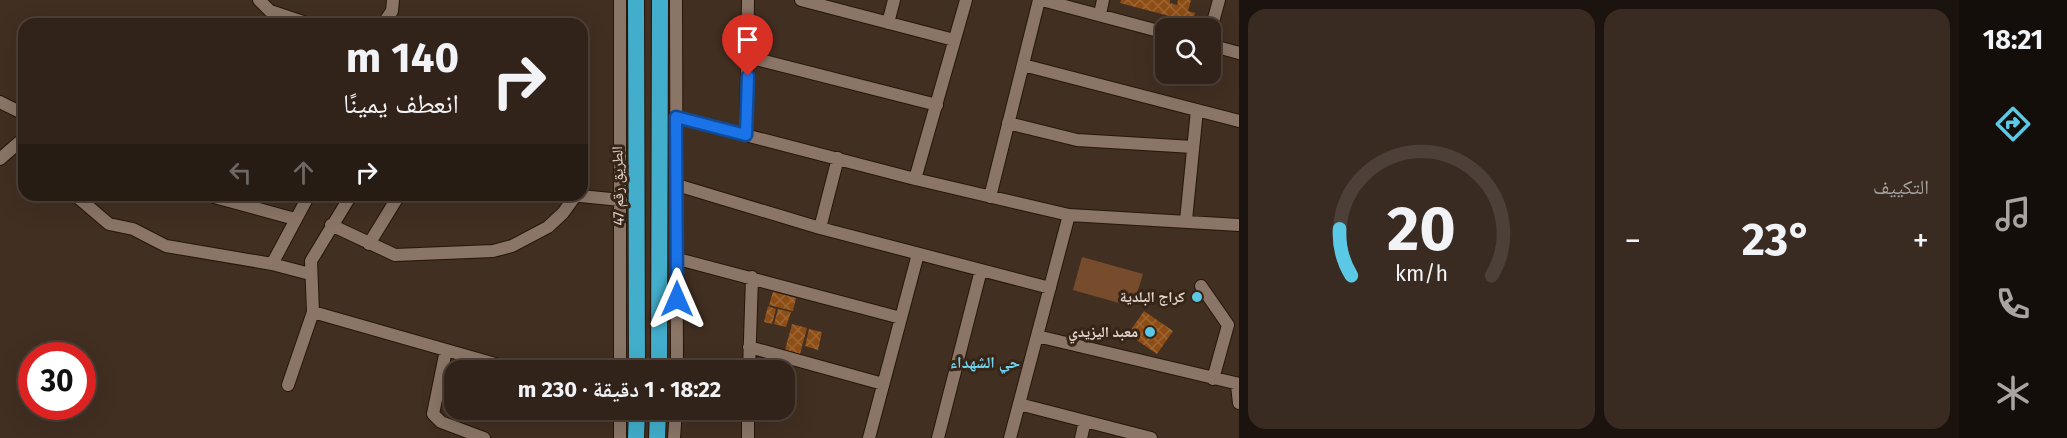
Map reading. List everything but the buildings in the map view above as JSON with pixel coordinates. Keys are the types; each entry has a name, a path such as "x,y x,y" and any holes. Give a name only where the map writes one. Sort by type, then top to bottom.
{"highway":[{"name":"الطريق رقم 47","path":"636,0 629,240 636,360"},
{"path":"659,360 660,0"},
{"path":"636,438 637,420"},
{"path":"657,438 658,420"}],"street":[{"path":"259,0 267,9 292,18"},
{"path":"387,18 392,10 393,0"},
{"path":"620,0 621,200 629,240 621,360"},
{"path":"676,0 677,360"},
{"path":"746,135 748,0"},
{"path":"801,0 954,40"},
{"path":"888,23 894,0"},
{"path":"915,179 966,0"},
{"path":"990,197 1041,0 1155,30"},
{"path":"1100,14 1103,0"},
{"path":"1214,18 1219,0"},
{"path":"1221,48 1239,53"},
{"path":"748,57 937,105"},
{"path":"1023,65 1239,121"},
{"path":"0,102 18,111"},
{"path":"1185,220 1197,110"},
{"path":"676,117 915,179 1069,215 1185,220 1239,225"},
{"path":"1008,123 1077,140 1193,147"},
{"path":"0,159 18,145"},
{"path":"820,228 838,158"},
{"path":"677,185 820,228 1050,288"},
{"path":"588,197 621,200"},
{"path":"82,201 109,224 132,229 166,246 272,264 310,274"},
{"path":"229,201 295,219"},
{"path":"272,264 306,201"},
{"path":"288,385 313,312 311,261 347,201"},
{"path":"369,244 395,201"},
{"path":"331,225 369,244 404,256 493,251 512,246 548,227 570,201"},
{"path":"1010,438 1069,215"},
{"path":"869,438 918,254"},
{"path":"678,259 901,318"},
{"path":"938,438 981,270"},
{"path":"749,360 752,277"},
{"path":"1201,286 1228,325 1213,379"},
{"path":"313,312 479,360"},
{"path":"1037,336 1238,384 1239,403"},
{"path":"749,347 883,384"},
{"path":"446,351 433,414 441,422 484,438"},
{"path":"1019,404 1151,438"},
{"path":"620,420 620,438"},
{"path":"674,438 675,420"},
{"path":"748,420 748,438"},
{"path":"1081,438 1085,421"}],"shaded area":[{"path":"1082,257 1143,274 1133,307 1073,290"}],"place":[{"name":"كراج البلدية","path":"1197,297"},
{"name":"معبد اليزيدي","path":"1150,332"}],"district":[{"name":"حي الشهداء","path":"985,362"}],"route":[{"path":"677,299 676,117 746,135 748,76"}]}
